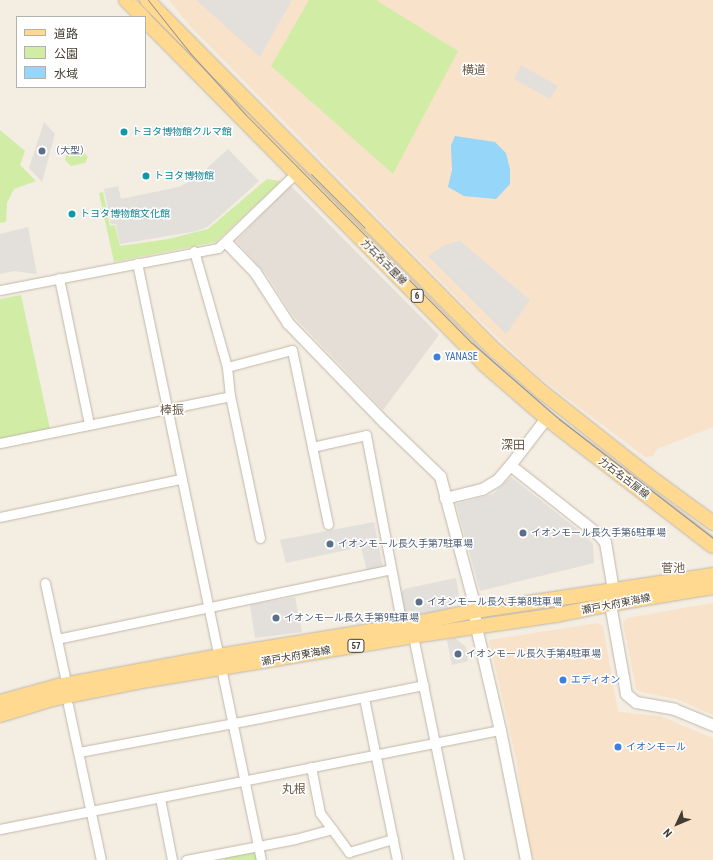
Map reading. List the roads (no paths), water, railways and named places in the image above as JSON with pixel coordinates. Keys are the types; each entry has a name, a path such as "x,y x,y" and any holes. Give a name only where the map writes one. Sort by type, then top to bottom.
{"main road":[{"path":"126,0 141,16"},
{"name":"力石名古屋線","path":"147,0 497,352 541,391 646,474 713,523"},
{"name":"力石名古屋線","path":"146,21 295,174 390,267 460,341 546,418 713,546"},
{"name":"瀬戸大府東海線","path":"0,702 58,686 557,615 612,597 713,575"},
{"name":"瀬戸大府東海線","path":"0,715 53,700 220,663 475,611 713,587"}],"street":[{"path":"0,290 194,251 218,248 226,242 295,174"},
{"path":"226,242 255,272 288,323 384,422 440,476 475,611 476,626 500,730 526,860"},
{"path":"194,251 227,367 230,396 260,538"},
{"path":"137,263 168,408 181,479 246,780 261,860"},
{"path":"59,278 89,424"},
{"path":"227,367 292,350 328,524"},
{"path":"0,443 230,396"},
{"path":"445,498 482,489 497,480 546,418"},
{"path":"312,447 366,435 380,505 379,512 402,626"},
{"path":"510,465 605,542 626,694 636,702 674,709 713,725"},
{"path":"0,517 181,479"},
{"path":"57,639 391,569"},
{"path":"45,583 65,677"},
{"path":"413,636 436,742 459,860"},
{"path":"79,752 364,698 424,685"},
{"path":"364,698 397,860"},
{"path":"68,705 92,810 101,860"},
{"path":"0,829 500,730"},
{"path":"311,767 320,813 349,852 393,839"},
{"path":"160,798 172,860"},
{"path":"186,860 258,846 332,829"}],"water":[{"path":"455,136 495,142 506,153 510,169 510,184 496,199 464,196 448,187 452,170 451,145"}],"tram line":[{"path":"148,0 191,54 246,115 472,343 559,419 713,538"},
{"path":"311,174 365,228"}],"place":[{"name":"トヨタ博物館クルマ館","path":"124,132"},
{"name":"（大型）","path":"42,151"},
{"name":"トヨタ博物館","path":"146,176"},
{"name":"トヨタ博物館文化館","path":"72,214"},
{"name":"YANASE","path":"437,357"},
{"name":"イオンモール長久手第6駐車場","path":"523,533"},
{"name":"イオンモール長久手第7駐車場","path":"330,544"},
{"name":"イオンモール長久手第8駐車場","path":"419,602"},
{"name":"イオンモール長久手第9駐車場","path":"276,618"},
{"name":"イオンモール長久手第4駐車場","path":"458,654"},
{"name":"エディオン","path":"563,680"},
{"name":"イオンモール","path":"618,747"}],"district":[{"name":"横道","path":"474,71"},
{"name":"棒振","path":"172,411"},
{"name":"深田","path":"513,446"},
{"name":"菅池","path":"673,569"},
{"name":"丸根","path":"294,790"}]}
